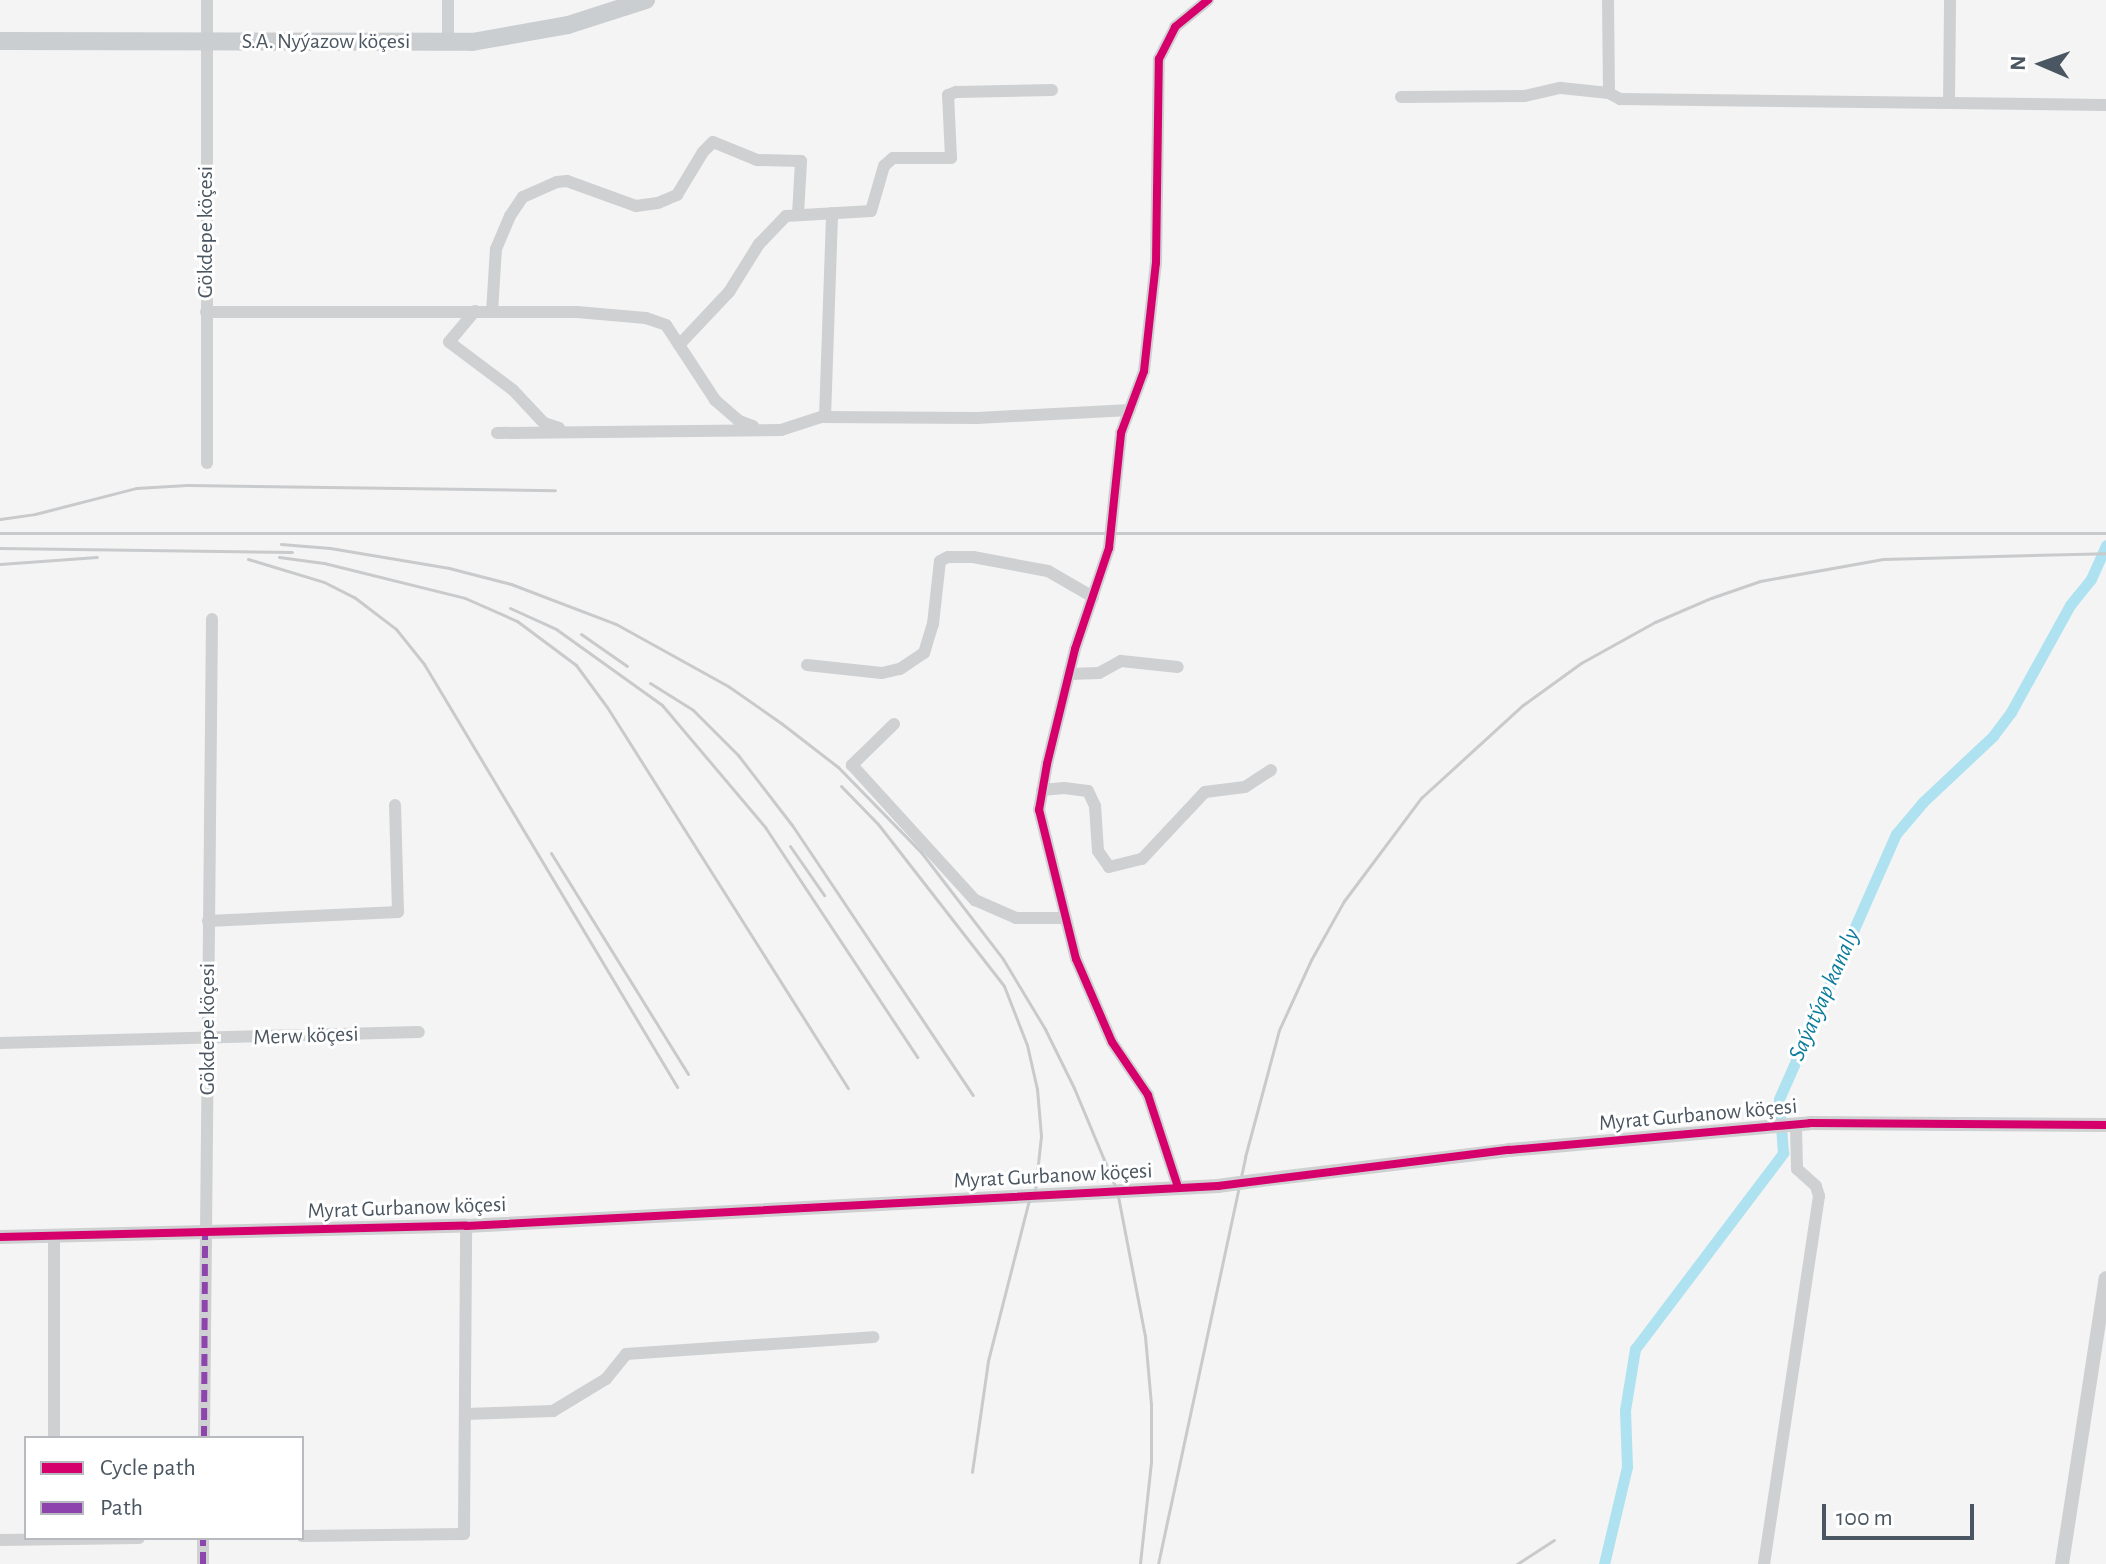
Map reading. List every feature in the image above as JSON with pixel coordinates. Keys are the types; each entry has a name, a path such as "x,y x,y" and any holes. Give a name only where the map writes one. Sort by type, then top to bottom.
{"main road":[{"name":"S.A. Nyýazow köçesi","path":"0,41 448,42 523,36 646,0"}],"street":[{"name":"Gökdepe köçesi","path":"207,0 207,463"},
{"path":"448,0 448,42"},
{"path":"1178,1187 1148,1095 1112,1042 1076,959 1039,810 1069,674 1109,548 1121,433 1144,371 1156,263 1159,59 1175,27 1208,0"},
{"path":"1608,0 1609,93"},
{"path":"1949,103 1950,0"},
{"path":"1401,97 1525,96 1561,88 1609,93 1620,99 2106,105"},
{"path":"679,345 729,292 759,244 786,216 871,211 884,166 893,158 951,158 948,95 956,92 1052,90"},
{"path":"492,312 496,249 510,216 523,197 557,182 567,181 636,206 658,203 677,195 703,152 713,142 757,160 801,161 798,214"},
{"path":"825,417 832,213"},
{"path":"475,311 449,342 513,390 544,423 569,432"},
{"path":"206,312 577,312 646,318 666,325 715,400 739,421 761,429"},
{"path":"497,433 781,430 825,417 946,419 1130,410"},
{"path":"807,665 882,673 900,669 924,653 933,624 940,561 948,557 973,557 1048,571 1093,597"},
{"name":"Gökdepe köçesi","path":"204,1436 212,619"},
{"path":"1069,674 1099,673 1121,661 1178,667"},
{"path":"894,724 852,765 975,900 1016,918 1065,918"},
{"path":"1042,790 1064,788 1088,791 1095,806 1098,851 1109,867 1142,859 1205,792 1245,787 1271,770"},
{"path":"208,921 398,912 395,805"},
{"name":"Merw köçesi","path":"0,1043 419,1032"},
{"path":"1764,1564 1819,1196 1816,1186 1797,1169 1796,1125"},
{"name":"Myrat Gurbanow köçesi","path":"0,1237 466,1226 1218,1186 1509,1150 1796,1125 2106,1125"},
{"path":"304,1536 464,1534 466,1226"},
{"path":"54,1235 54,1436"},
{"path":"2062,1564 2106,1278"},
{"path":"465,1414 553,1411 606,1379 626,1354 873,1337"},
{"path":"0,1540 24,1539"},
{"path":"203,1540 203,1564"}],"waterway":[{"name":"Saýatýap kanaly","path":"1604,1564 1627,1467 1625,1410 1635,1349 1783,1153 1779,1099 1896,834 1923,802 1993,736 2011,712 2070,605 2091,579 2106,545"}],"railway":[{"path":"0,519 35,514 136,488 187,485 555,490"},
{"path":"0,533 2106,533"},
{"path":"281,544 330,548 449,568 511,584 616,624 728,686 781,723 838,767 921,852 1003,959 1045,1029 1074,1088 1117,1191 1145,1336 1151,1404 1151,1462 1140,1564"},
{"path":"0,548 292,552"},
{"path":"1158,1564 1245,1157 1279,1030 1311,960 1344,901 1421,798 1523,705 1581,663 1655,622 1711,598 1760,581 1883,559 2106,553"},
{"path":"0,564 97,557"},
{"path":"279,557 324,563 465,598 517,621 576,665 607,707 848,1088"},
{"path":"248,559 324,582 354,597 396,629 424,664 677,1087"},
{"path":"510,608 556,629 662,705 765,827 917,1057"},
{"path":"581,634 627,666"},
{"path":"650,683 693,710 738,755 792,825 973,1095"},
{"path":"841,786 878,824 1004,986 1027,1045 1037,1089 1041,1136 1035,1191 1030,1196 988,1361 972,1472"},
{"path":"790,846 824,895"},
{"path":"551,853 688,1074"},
{"path":"1517,1564 1554,1540"}],"marked path":[{"path":"204,1436 205,1231"},
{"path":"203,1540 203,1564"}],"cycle path":[{"path":"1178,1187 1148,1095 1112,1042 1076,959 1039,810 1075,649 1109,548 1121,433 1144,371 1156,263 1159,59 1175,27 1208,0"},
{"path":"0,1237 466,1226 1218,1186 1509,1150 1810,1123 2106,1125"}]}
